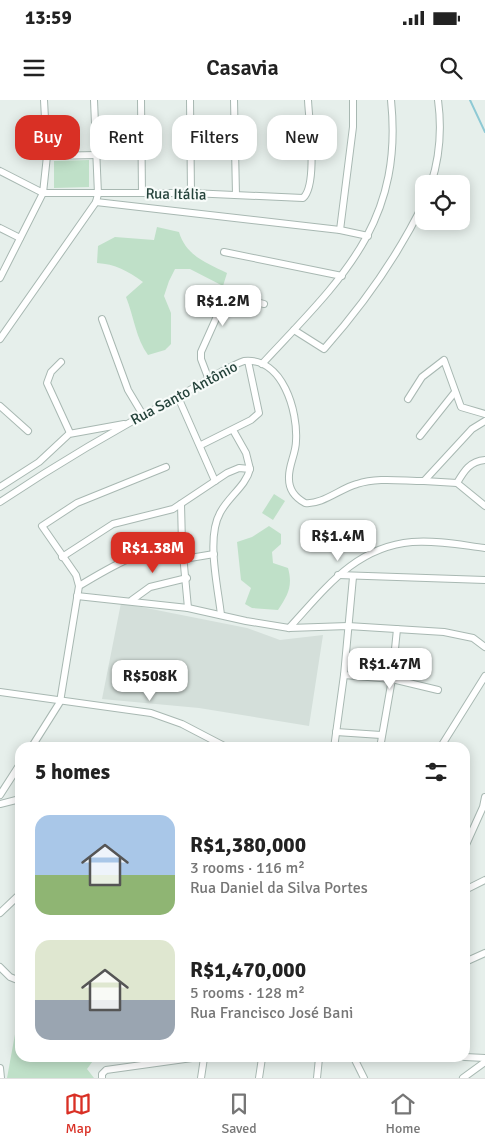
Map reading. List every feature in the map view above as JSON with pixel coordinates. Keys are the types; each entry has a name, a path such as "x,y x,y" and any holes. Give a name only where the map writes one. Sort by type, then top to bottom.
{"street":[{"path":"44,100 45,115"},
{"path":"94,100 95,115"},
{"path":"141,100 142,193"},
{"path":"190,100 191,193"},
{"path":"234,100 236,195"},
{"name":"Rua Itália","path":"43,193 191,193 298,199 306,195 311,175 308,100"},
{"path":"340,230 353,127 353,100"},
{"path":"262,364 325,298 368,236 384,196 392,143 391,100"},
{"path":"433,175 439,154 441,119 438,100"},
{"path":"0,276 43,193 47,160"},
{"path":"0,340 96,202 98,194 96,160"},
{"path":"0,171 43,193"},
{"path":"96,202 340,230 368,236"},
{"path":"294,330 324,349 386,269 415,218"},
{"path":"0,228 20,238"},
{"path":"224,252 342,276"},
{"path":"208,380 201,359 201,352 227,294 264,304"},
{"path":"102,319 128,390 143,415"},
{"path":"201,445 233,430 259,413 248,360"},
{"name":"Rua Santo Antônio","path":"0,502 23,485 126,424 236,364 248,360 262,364 277,376 291,402 297,430 289,478 290,487 300,500 310,504 356,484 373,480 457,483"},
{"path":"408,399 422,377 444,360 463,409 485,414"},
{"path":"61,362 51,372 47,382 70,433"},
{"path":"420,436 455,392"},
{"path":"178,397 201,445 215,481"},
{"path":"0,406 28,431"},
{"path":"424,481 472,429 485,421"},
{"path":"0,487 39,462 70,433 126,424"},
{"path":"96,428 100,440"},
{"path":"221,616 214,554 216,521 226,502 247,478 250,469 246,453 233,430"},
{"path":"485,460 472,464 464,471 457,483 485,506"},
{"path":"35,742 60,702 79,586 76,575 62,558 42,526 76,502 166,467"},
{"path":"62,558 113,524 163,512 181,504 234,470 250,469"},
{"path":"181,504 182,544 188,608"},
{"path":"289,628 338,576 362,557 397,544 414,542 485,548"},
{"path":"79,586 136,554 156,548 182,544"},
{"path":"184,559 214,554"},
{"path":"338,576 485,580"},
{"path":"335,742 344,675 353,577"},
{"path":"132,600 156,584 186,578"},
{"path":"77,596 132,600 188,608 289,628 348,626 444,632 473,638 485,647"},
{"path":"380,742 392,679 398,629"},
{"path":"344,675 392,679 438,690"},
{"path":"444,742 485,676"},
{"path":"0,692 60,702 83,702 151,714 182,724 216,742"},
{"path":"336,732 381,735"},
{"path":"0,795 15,772"},
{"path":"470,836 483,807 485,797"},
{"path":"0,804 15,801"},
{"path":"470,888 485,880"},
{"path":"0,913 15,899"},
{"path":"470,960 485,953"},
{"path":"0,967 10,977 15,979"},
{"path":"470,1057 485,1058"},
{"path":"102,1078 102,1074 106,1070 163,1062"},
{"path":"202,1078 204,1062"},
{"path":"260,1078 262,1062"},
{"path":"317,1078 319,1062"},
{"path":"356,1062 364,1078"},
{"path":"463,1078 485,1062"},
{"path":"0,1068 1,1078"}],"shaded area":[{"path":"121,603 247,628 280,640 323,635 309,726 199,708 102,699"}],"green space":[{"path":"89,160 89,187 54,188 54,161"},
{"path":"157,227 179,232 182,240 192,253 227,273 223,286 190,269 175,269 164,296 171,313 171,344 165,350 148,355 138,335 126,297 143,282 121,269 97,263 98,246 115,237 154,240"},
{"path":"274,494 285,501 273,520 262,513"},
{"path":"269,526 281,534 281,544 272,552 273,563 288,568 290,580 289,590 278,610 252,608 245,604 251,588 241,580 237,542 252,537"},
{"path":"15,1034 15,1062 92,1062 87,1069 94,1078 7,1078"}],"waterway":[{"path":"470,100 485,132"}]}
